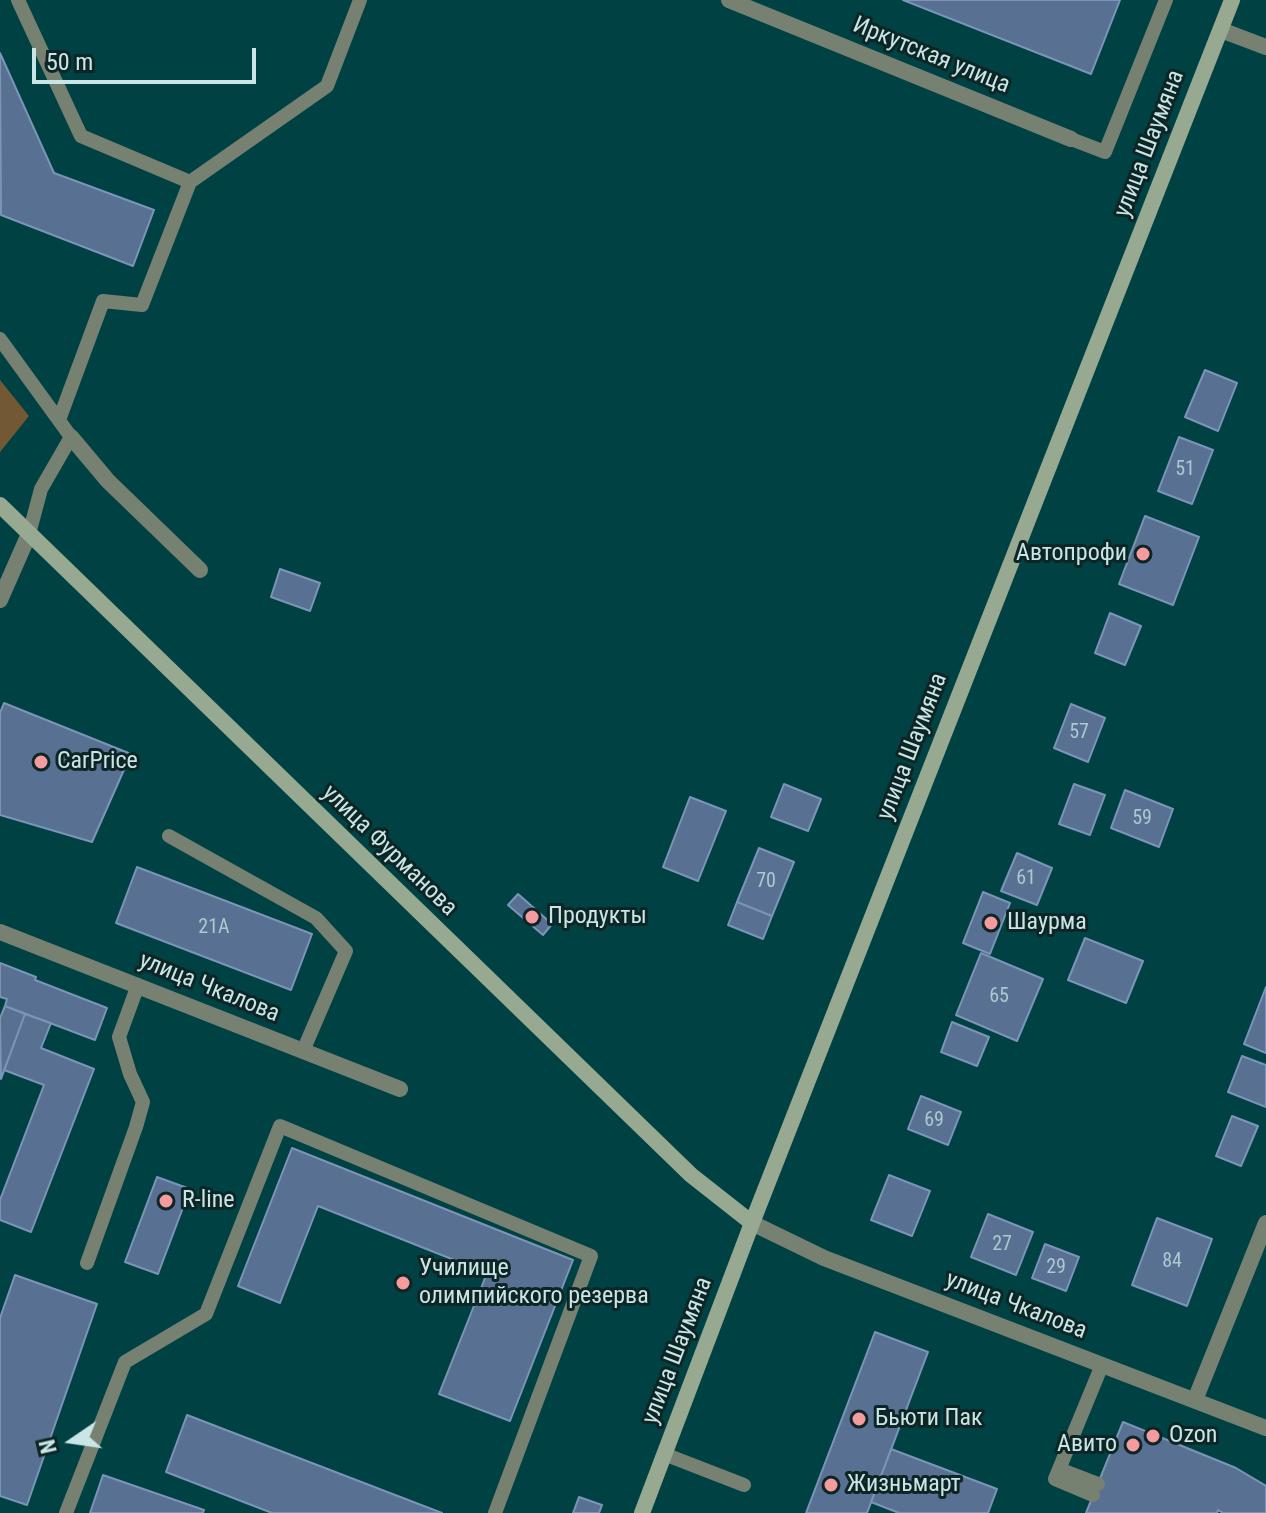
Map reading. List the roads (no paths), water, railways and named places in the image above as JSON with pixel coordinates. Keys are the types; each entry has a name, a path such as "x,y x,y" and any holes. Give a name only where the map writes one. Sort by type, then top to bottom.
{"street":[{"name":"Иркутская улица","path":"729,0 1071,139"},
{"name":"улица Шаумяна","path":"642,1513 752,1223 1232,0"},
{"path":"1221,30 1266,47"},
{"path":"71,437 108,481 200,570"},
{"name":"улица Фурманова","path":"0,505 691,1175 752,1223"},
{"path":"0,600 29,534"},
{"name":"улица Чкалова","path":"0,932 400,1089"},
{"name":"улица Чкалова","path":"752,1223 824,1258 1266,1428"},
{"path":"1195,1400 1266,1223"}],"lane":[{"path":"18,0 81,136 190,182"},
{"path":"59,420 103,301 142,305 190,182 327,86 360,0"},
{"path":"1071,139 1105,152 1166,0"},
{"path":"0,339 71,437 41,489 29,534"},
{"path":"169,836 316,918 346,951 303,1051"},
{"path":"87,1263 143,1102 130,1074 119,1037 138,985"},
{"path":"66,1513 125,1362 206,1314 280,1126 591,1256 495,1513"},
{"path":"1095,1490 1059,1469 1102,1365"},
{"path":"664,1454 744,1485"}],"place":[{"name":"Автопрофи","path":"1143,554"},
{"name":"CarPrice","path":"41,762"},
{"name":"Продукты","path":"532,917"},
{"name":"Шаурма","path":"991,923"},
{"name":"R-line","path":"166,1201"},
{"name":"Училище олимпийского резерва","path":"403,1283"},
{"name":"Бьюти Пак","path":"859,1419"},
{"name":"Ozon","path":"1153,1436"},
{"name":"Авито","path":"1133,1445"},
{"name":"Жизньмарт","path":"831,1485"}]}
